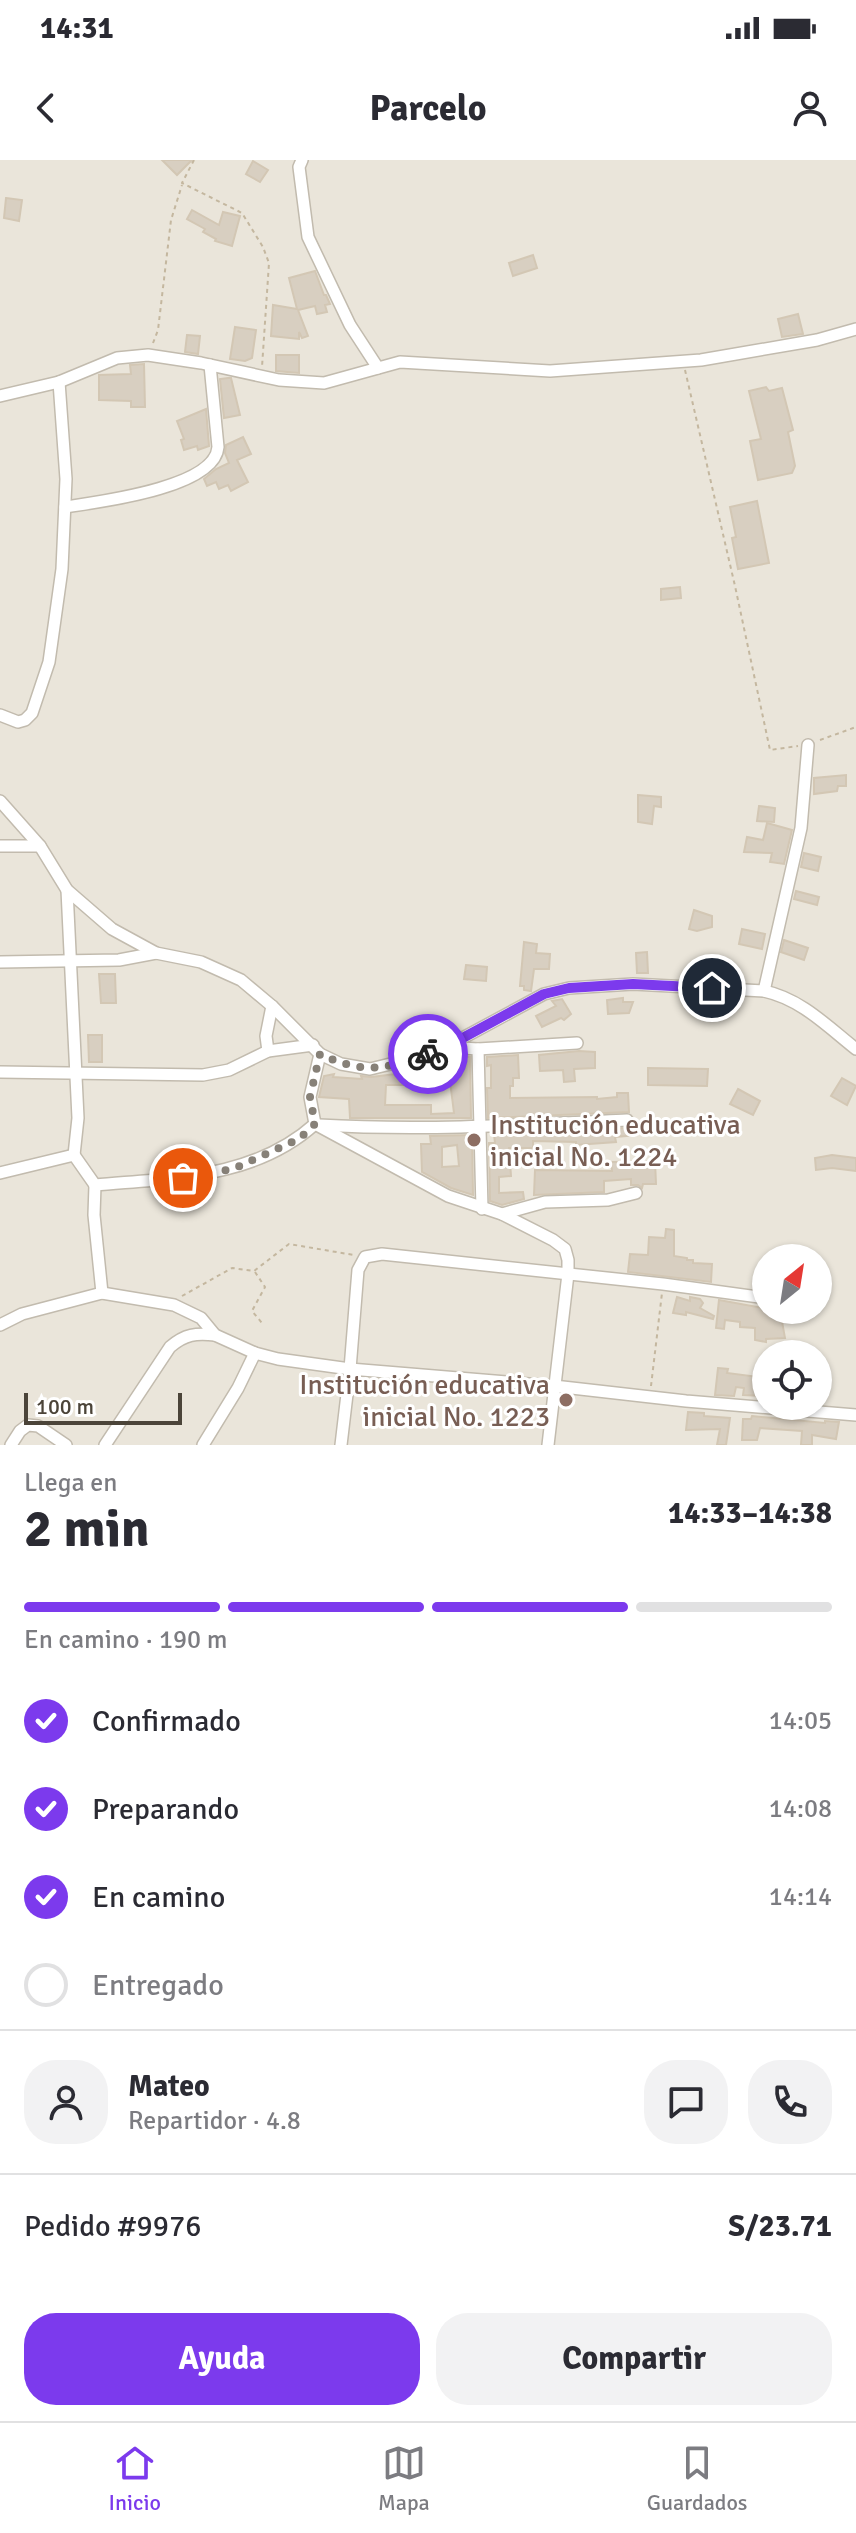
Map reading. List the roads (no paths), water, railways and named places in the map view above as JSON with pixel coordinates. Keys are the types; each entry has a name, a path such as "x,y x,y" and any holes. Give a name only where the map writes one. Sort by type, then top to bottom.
{"street":[{"path":"302,160 299,167 308,237 350,325 378,368"},
{"path":"0,396 59,382 117,358 148,355 279,380 324,383 400,362 550,371 683,362 817,340 856,329"},
{"path":"65,507 144,494 202,471 218,453 210,365"},
{"path":"0,715 18,722 32,713 49,662 62,569 66,479 59,382"},
{"path":"764,991 801,828 808,745"},
{"path":"0,801 40,846 67,890 112,929 156,953 201,962 241,980 317,1049 341,1064 370,1069 419,1057 446,1047 544,994 569,988 633,984 764,991 784,995 856,1049"},
{"path":"0,846 40,846"},
{"path":"67,890 77,1072 78,1118 74,1155 95,1185 94,1215 102,1293"},
{"path":"0,962 119,960 156,953"},
{"path":"268,1051 266,1036 272,1006"},
{"path":"446,1047 478,1049 577,1043"},
{"path":"0,1072 203,1075 229,1070 268,1051 317,1049"},
{"path":"315,1124 310,1097 317,1049"},
{"path":"478,1049 482,1209"},
{"path":"95,1185 183,1178 233,1169 299,1139 315,1124 387,1129 482,1128 627,1120"},
{"path":"315,1124 448,1196 502,1214 565,1249 568,1274 548,1445"},
{"path":"0,1173 74,1155"},
{"path":"502,1214 545,1202 608,1200 636,1193"},
{"path":"341,1445 358,1270 365,1257 382,1254 752,1296"},
{"path":"0,1325 22,1314 102,1293 174,1305 201,1318 215,1335"},
{"path":"105,1445 170,1347 179,1338 195,1333 215,1335 255,1353 278,1359 350,1369 856,1415"},
{"path":"203,1445 238,1388 255,1353"},
{"path":"11,1445 28,1425 38,1426 66,1445"}],"place":[{"name":"Institución educativa inicial No. 1224","path":"474,1140"},
{"name":"Institución educativa inicial No. 1223","path":"566,1400"}]}
